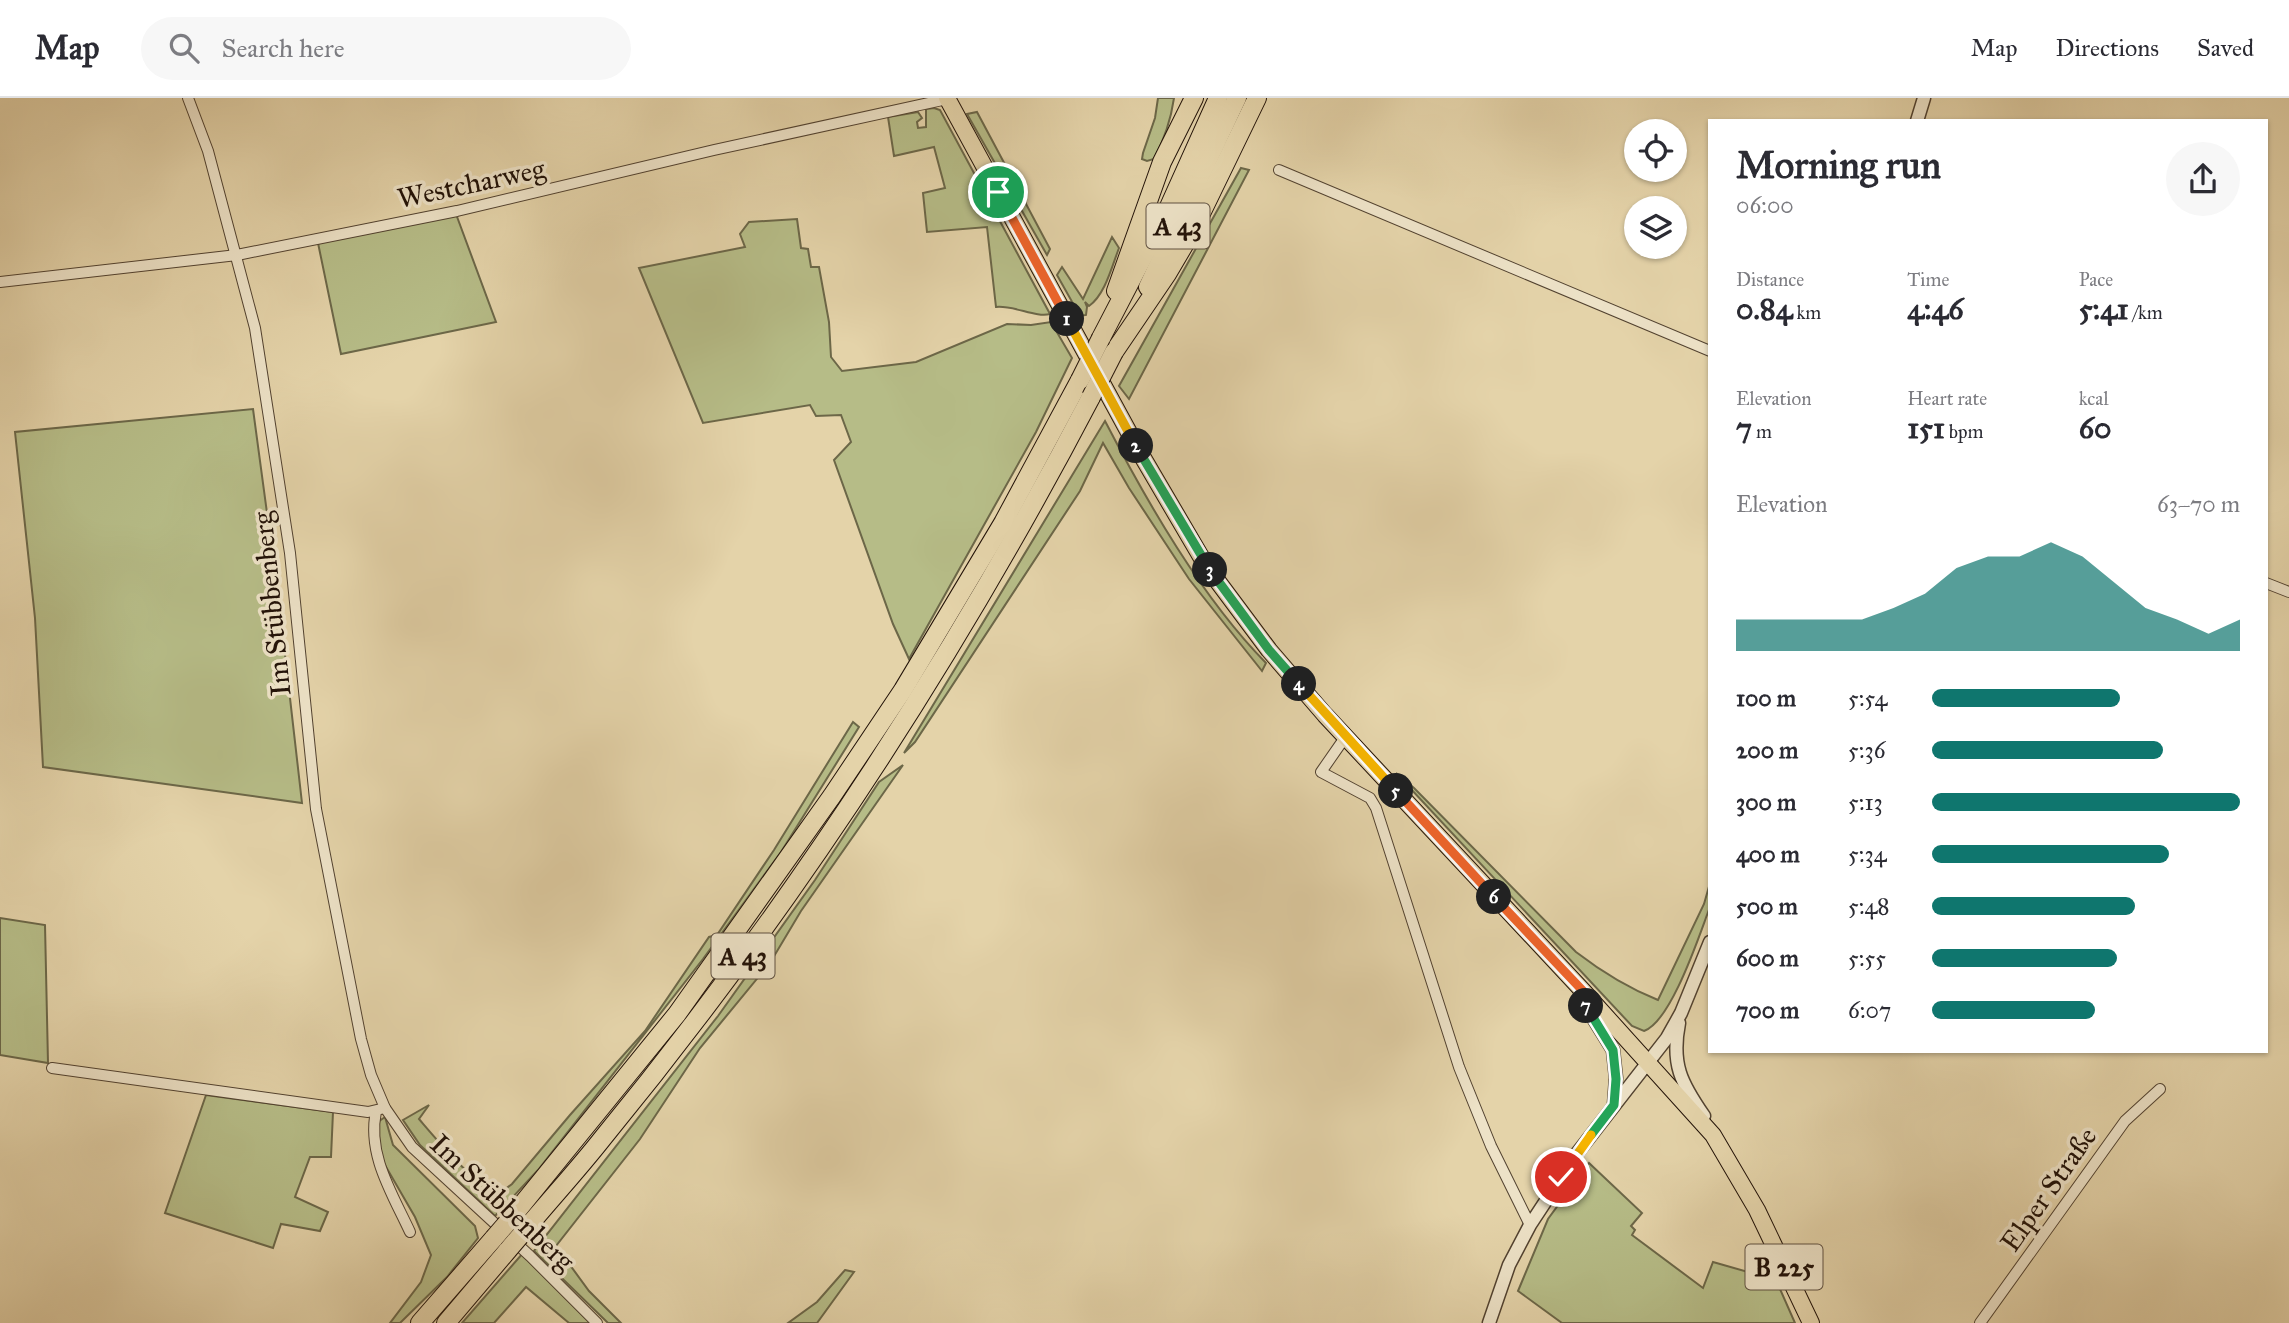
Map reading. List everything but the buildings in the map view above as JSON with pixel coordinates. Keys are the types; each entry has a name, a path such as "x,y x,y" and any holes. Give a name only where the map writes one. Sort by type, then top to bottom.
{"highway":[{"path":"1162,162 1163,148 1180,98"},
{"path":"1101,338 1125,262 1162,162 1194,98"},
{"name":"A 43","path":"446,1323 508,1250 513,1229 677,1014 825,807 903,690 996,535 1080,380 1168,209 1218,98"},
{"name":"A 43","path":"420,1323 494,1238 513,1229 601,1140 692,1025 848,806 930,679 1035,504 1188,204 1237,98"},
{"path":"1114,352 1167,274 1194,228 1257,98"},
{"path":"1247,122 1264,98"}],"main road":[{"name":"B 225","path":"947,98 1139,451 1207,567 1269,650 1713,1135 1757,1210 1811,1323"}],"street":[{"name":"Im Stübbenberg","path":"188,98 208,151 255,328 290,553 316,809 361,1039 380,1109 412,1147 530,1256 597,1323"},
{"name":"Westcharweg","path":"0,282 237,255 457,211 947,98"},
{"path":"1918,119 1924,98"},
{"path":"1279,170 1708,350"},
{"path":"2268,584 2289,592"},
{"path":"1346,736 1321,772 1370,799 1376,808 1459,1067 1491,1146 1530,1225"},
{"path":"1489,1323 1509,1265 1530,1225 1578,1152 1667,1038 1681,1013 1708,947"},
{"path":"1583,991 1587,1008 1613,1050 1616,1079 1614,1105"},
{"path":"1681,1013 1675,1042 1676,1065 1685,1089 1713,1135"},
{"path":"52,1068 368,1112 380,1109"},
{"name":"Elper Straße","path":"1980,1323 2124,1122 2160,1089"},
{"name":"Im Stübbenberg","path":"380,1109 373,1139 380,1169 410,1231"}],"green space":[{"path":"1158,98 1174,98 1161,144 1154,159 1147,161 1142,159 1143,153 1155,118"},
{"path":"926,109 940,110 1050,314 996,307 987,227 927,232 923,193 945,188 934,147 894,156 888,117 918,112 922,118 917,122 918,128 926,127"},
{"path":"977,112 1050,249 1047,255 967,114"},
{"path":"1241,168 1249,170 1129,399 1119,386"},
{"path":"456,214 496,322 341,354 318,243"},
{"path":"797,219 801,248 808,249 811,267 819,267 829,322 831,357 842,371 916,362 1007,324 1051,322 1072,358 1036,432 909,659 893,624 834,460 851,442 841,415 816,416 810,405 703,423 639,268 745,247 740,234 749,222"},
{"path":"1112,237 1119,248 1107,280 1095,301 1089,306 1085,302 1086,315 1080,316 1057,275 1062,267 1083,299"},
{"path":"253,409 302,803 43,767 35,618 15,432"},
{"path":"1105,421 1177,548 1220,609 1266,663 1262,671 1189,579 1103,443 1080,491 915,742 904,753"},
{"path":"853,722 859,727 781,852 703,959 538,1170 495,1216 420,1145 403,1120 429,1105 419,1119 465,1170 497,1195 512,1184 645,1031 709,937 717,935 774,850"},
{"path":"903,765 801,911 770,963 700,1048 640,1139 556,1246 589,1291 621,1323 608,1323 534,1251 718,1016 815,880 879,782"},
{"path":"1396,773 1576,952 1616,979 1658,1000 1704,904 1708,890 1708,912 1673,997 1654,1025 1644,1031 1632,1026"},
{"path":"0,918 45,925 48,1063 0,1055"},
{"path":"206,1095 333,1112 331,1157 310,1157 295,1197 328,1212 320,1231 281,1224 273,1248 165,1213"},
{"path":"385,1117 393,1145 475,1226 478,1238 447,1277 400,1323 390,1323 421,1282 431,1255 415,1217 382,1160 375,1124"},
{"path":"1589,1163 1642,1213 1631,1226 1635,1230 1632,1235 1703,1288 1713,1262 1776,1280 1795,1323 1562,1323 1518,1291 1548,1219"},
{"path":"523,1253 594,1323 569,1323 526,1287 494,1323 462,1323"},
{"path":"845,1270 854,1272 817,1323 788,1323 817,1302"}],"route":[{"path":"998,192 1139,451 1207,567 1269,650 1325,715 1583,991 1587,1008 1613,1050 1616,1079 1614,1105 1561,1177"}]}
